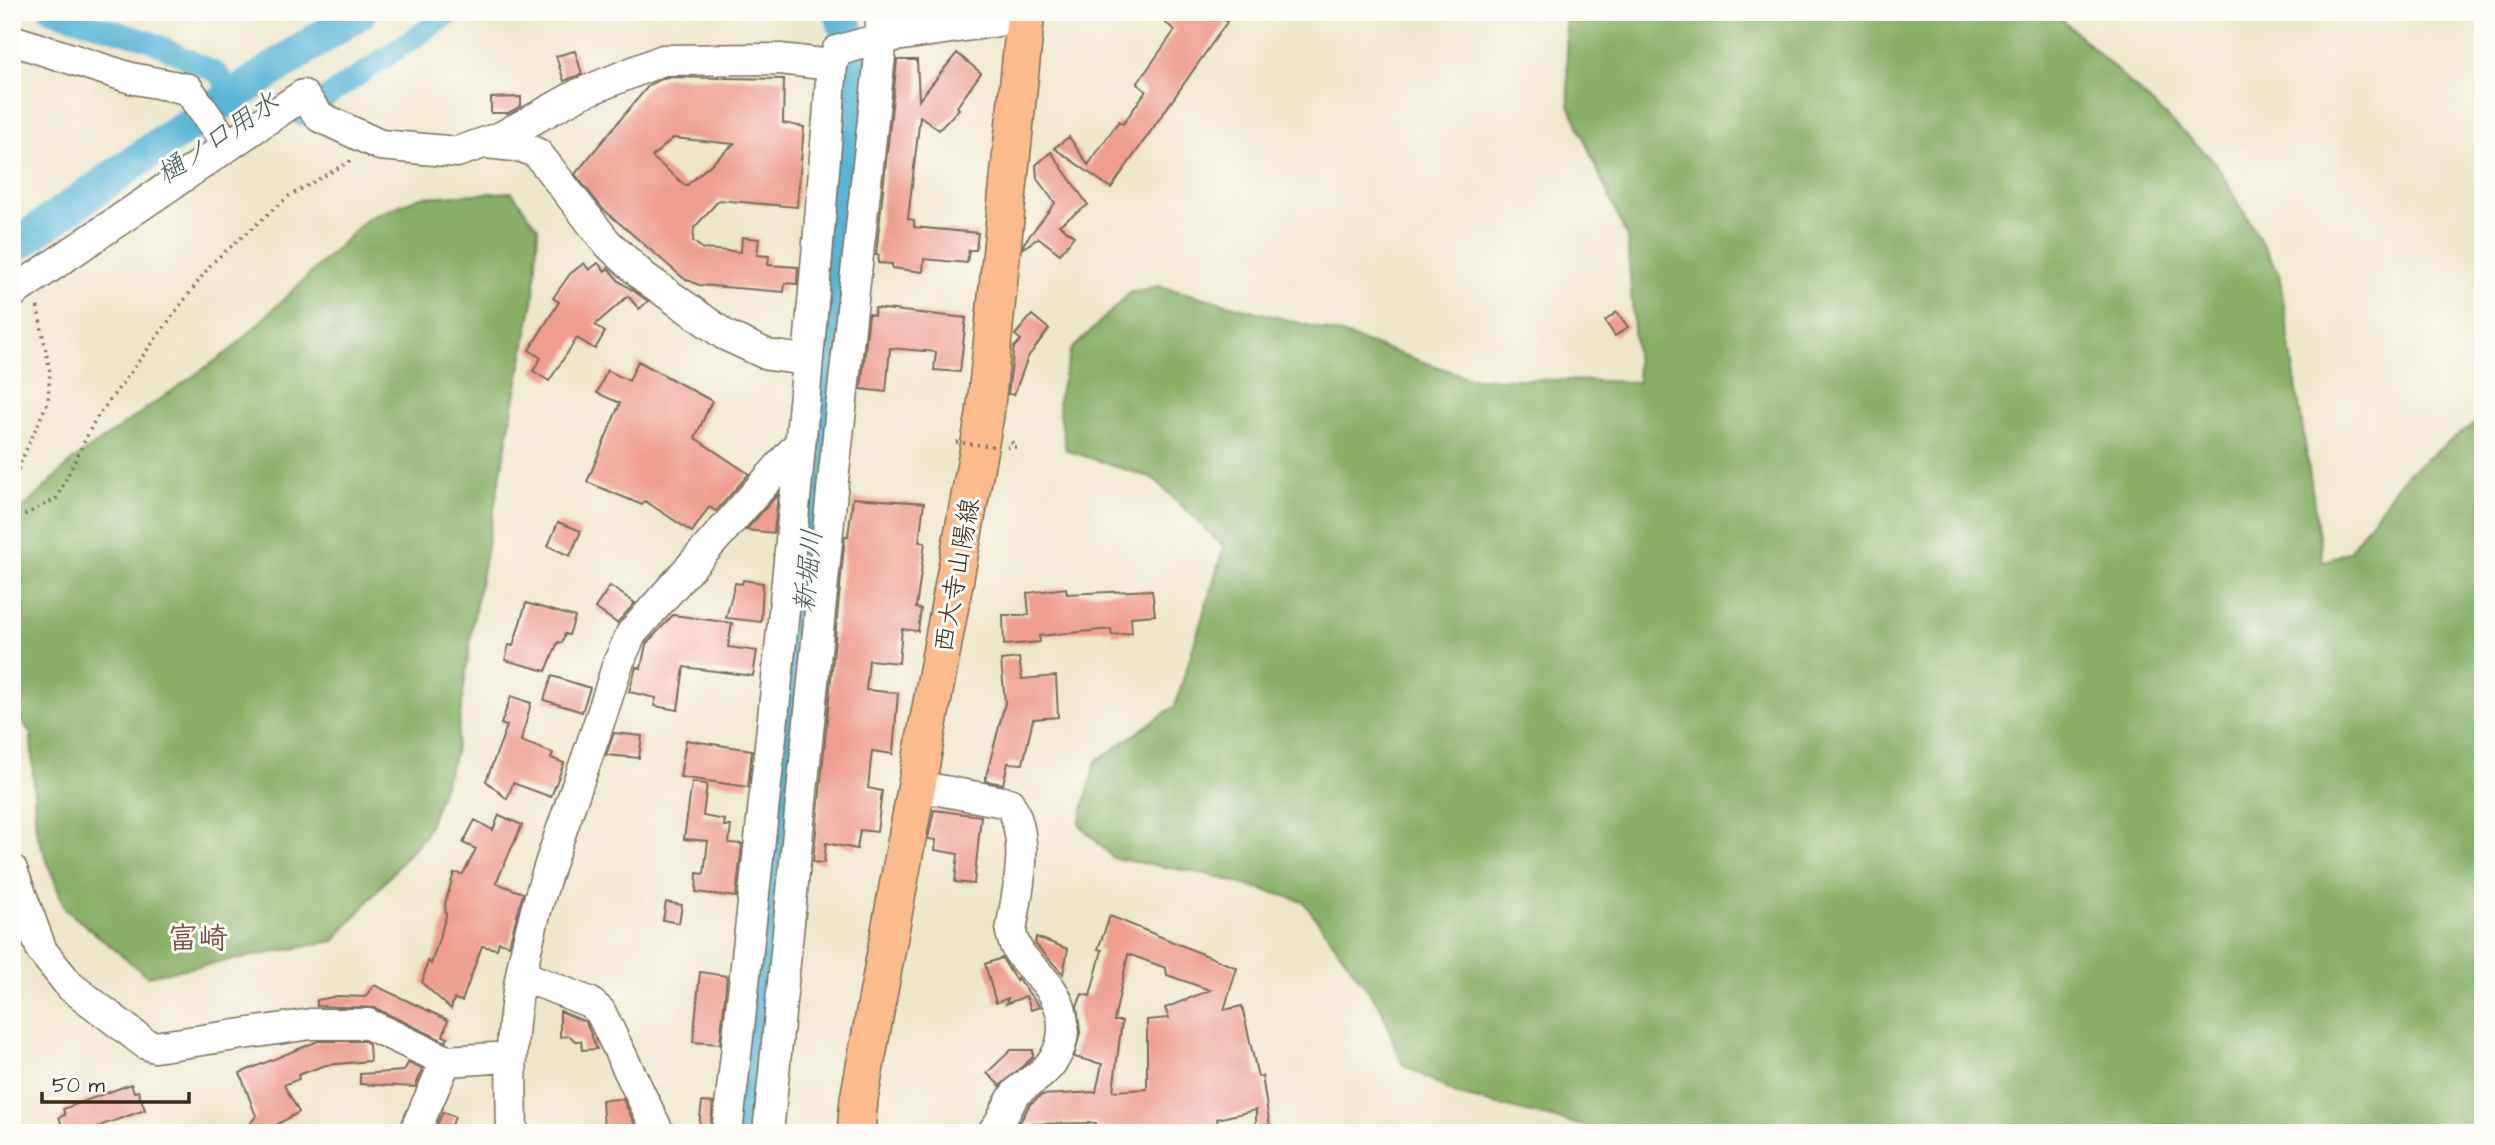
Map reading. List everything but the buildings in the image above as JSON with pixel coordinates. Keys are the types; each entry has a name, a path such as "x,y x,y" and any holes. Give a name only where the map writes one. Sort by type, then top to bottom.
{"main road":[{"name":"西大寺山陽線","path":"856,1133 859,1099 985,415 1026,15"}],"street":[{"path":"24,298 228,146 303,95 320,117 380,145 457,152 502,137 579,93 663,60 834,58 879,30 1026,15"},
{"path":"814,481 799,443 806,360 840,235 879,30"},
{"path":"12,40 118,74 188,89 228,146"},
{"path":"768,1133 780,839 840,235 834,58"},
{"path":"485,143 523,147 538,154 607,243 644,277 724,335 768,355 806,360"},
{"path":"512,1133 511,1057 521,975 552,861 601,722 617,666 631,634 799,443"},
{"path":"917,786 1009,803 1017,817 1021,840 1011,932 1013,947 1048,986 1060,1011 1062,1046 1054,1060 1013,1097 1005,1118 992,1133"},
{"path":"727,1133 780,839"},
{"path":"12,870 42,951 70,986 146,1044 155,1047 311,1024 368,1024 446,1061 511,1057"},
{"path":"521,975 589,1002 600,1011 659,1133"},
{"path":"414,1133 446,1061"}],"path":[{"path":"12,521 56,499 95,421 212,263 289,196 380,145"},
{"path":"12,482 48,401 50,372 24,298"},
{"path":"956,442 998,447"}],"green space":[{"path":"1565,12 2054,12 2216,163 2279,273 2323,562 2349,551 2406,474 2483,417 2483,1133 1613,1133 1458,1095 1402,1064 1381,1008 1303,901 1206,874 1113,858 1079,824 1096,761 1175,706 1224,547 1154,479 1066,450 1058,400 1071,350 1131,292 1159,286 1345,335 1470,378 1638,382 1627,237 1569,105"},
{"path":"512,192 538,228 534,296 473,621 455,754 426,834 334,941 147,976 65,909 36,831 31,734 12,706 12,519 73,460 232,349 368,218 421,197"}],"waterway":[{"path":"50,12 150,41 217,73 235,95"},
{"path":"12,248 169,138 360,12"},
{"name":"樋ノ口用水","path":"300,115 453,12"},
{"name":"新堀川","path":"750,1133 858,67 841,12"}],"district":[{"name":"富崎","path":"198,938"}]}
